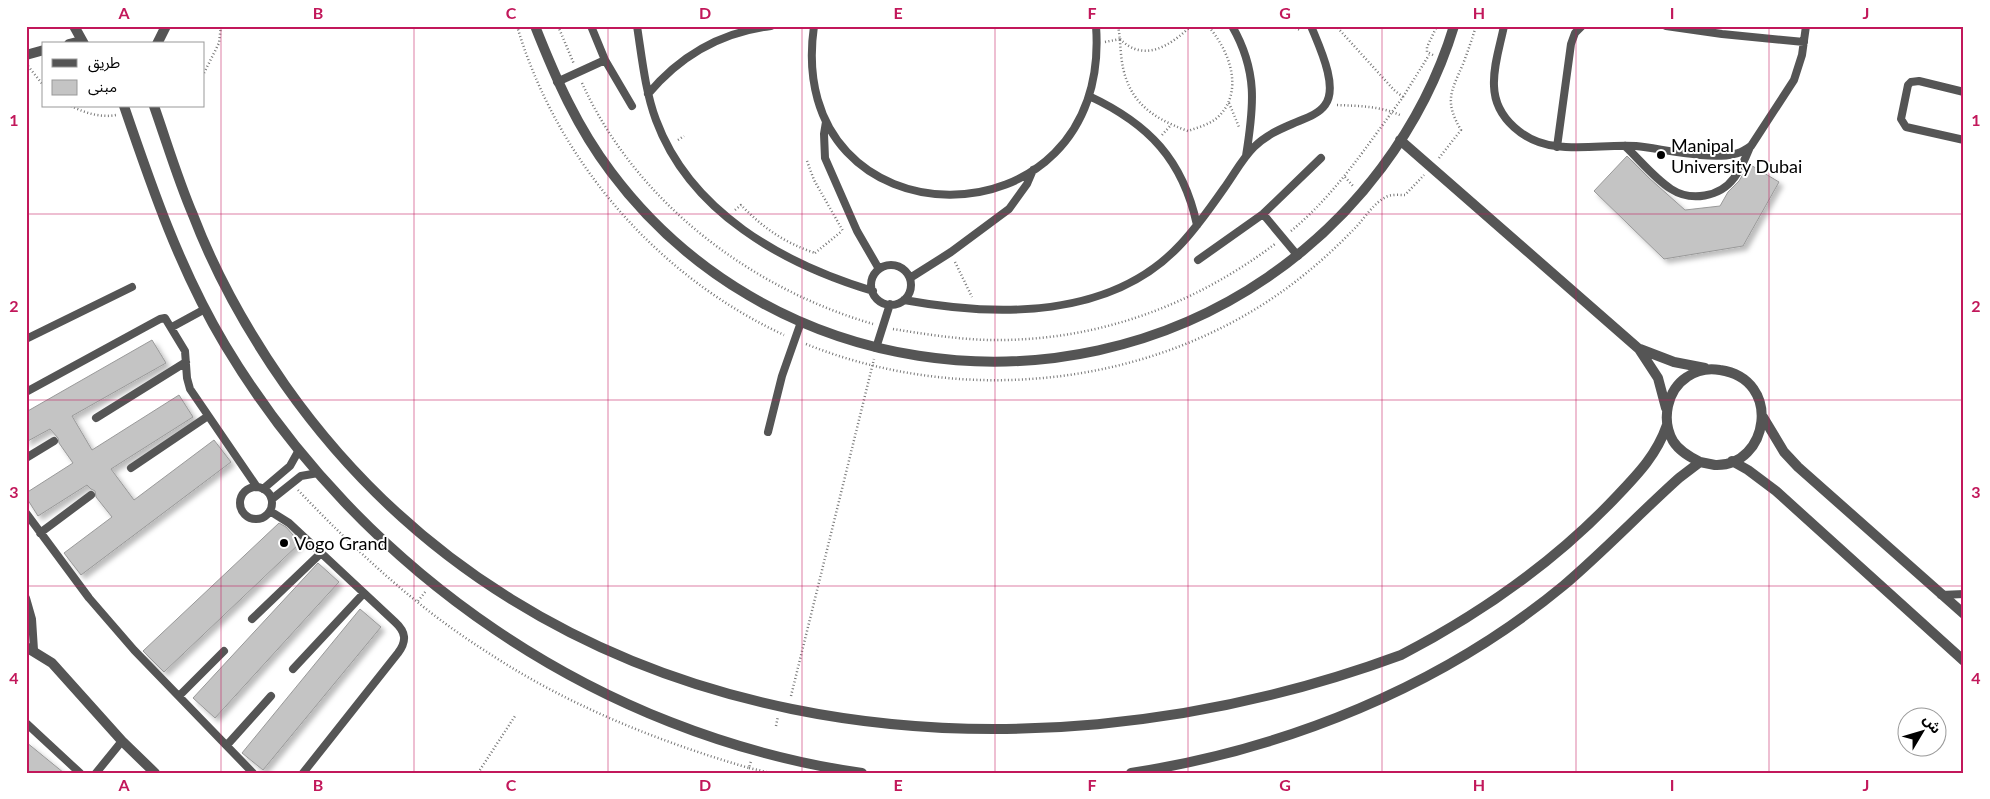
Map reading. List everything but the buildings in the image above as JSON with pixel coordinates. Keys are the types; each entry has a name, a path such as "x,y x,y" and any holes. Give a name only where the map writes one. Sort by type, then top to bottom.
{"street":[{"path":"74,26 82,42"},
{"path":"162,35 171,26"},
{"path":"536,26 557,82 581,128 612,173 650,218 693,257 740,290 800,322 845,339 901,354 959,361 1003,363 1048,360 1092,354 1160,334 1216,309 1255,286 1298,256 1336,222 1362,194 1400,140 1444,58 1454,26"},
{"path":"26,55 42,51"},
{"path":"155,108 192,216 234,304 258,344 312,422 356,472 409,526 494,596 539,625"},
{"path":"125,109 172,241 205,309 252,388 318,473 364,523 399,557 492,628 555,667 637,708 688,728 753,749 862,773"},
{"path":"1400,140 1639,348 1658,378 1667,412"},
{"path":"1639,348 1674,362 1731,371 1748,382 1759,398 1762,417 1759,436 1748,451 1732,462 1716,465 1700,462 1685,454 1673,441 1667,425 1670,398 1681,382 1698,371 1711,368"},
{"path":"1762,417 1784,452 1798,467 1964,614"},
{"path":"1335,686 1383,664 1444,631 1474,613 1530,573 1584,528 1643,468 1658,448 1667,425"},
{"path":"1131,773 1201,760 1282,737 1335,718 1415,682 1491,638 1555,591 1679,478 1700,462"},
{"path":"1732,462 1748,470 1776,491 1964,661"},
{"path":"30,648 52,663 122,741 155,773"}],"lane":[{"path":"591,26 605,60 632,106"},
{"path":"638,26 648,94 660,129 682,169 699,191 726,217 766,245 801,264 852,285 873,291 883,302 890,304 904,300 909,294 910,278 907,273 897,266 890,265 879,269 872,279 873,291"},
{"path":"648,94 670,70 696,51 726,36 771,26"},
{"path":"805,26 814,27 811,46 814,85 818,104 826,122 838,141 852,157 869,171 888,182 923,193 952,196 995,190 1015,181 1034,170 1052,155 1067,138 1080,118 1094,80 1097,44 1096,26"},
{"path":"1232,26 1247,59 1253,84 1250,133 1246,156"},
{"path":"904,300 978,310 1043,308 1086,299 1107,292 1128,283 1166,260 1197,225 1246,156 1263,139 1319,112 1325,105 1329,97 1330,88 1326,66 1312,26"},
{"path":"1504,26 1495,68 1494,88 1498,107 1509,123 1524,136 1542,144 1557,147 1625,146 1726,155 1735,154 1751,146"},
{"path":"1666,26 1804,42"},
{"path":"1625,146 1672,189 1684,195 1712,194 1725,188 1735,178 1751,146 1794,80 1799,68 1806,26"},
{"path":"1557,147 1569,57 1575,33 1580,27"},
{"path":"557,82 605,60"},
{"path":"1964,92 1919,81 1911,82 1908,85 1901,119 1906,126 1964,140"},
{"path":"1089,96 1137,123 1157,142 1180,174 1193,206 1197,225"},
{"path":"826,122 824,134 825,158 853,222 879,269"},
{"path":"1198,260 1263,214 1321,158"},
{"path":"910,278 951,252 1009,209 1024,191 1034,170"},
{"path":"1263,214 1298,256"},
{"path":"26,339 132,287"},
{"path":"876,348 890,304"},
{"path":"172,327 205,309"},
{"path":"26,392 160,319 167,320 185,351 187,378 190,389 260,488 272,499"},
{"path":"768,432 782,376 800,322"},
{"path":"96,418 186,362"},
{"path":"131,468 208,416"},
{"path":"26,458 54,440"},
{"path":"299,450 290,466 260,488 246,491 242,496 241,508 249,517 261,518 270,511 272,499 301,476 318,473"},
{"path":"40,533 91,495"},
{"path":"270,511 290,523 364,592 402,628 405,637 403,646 303,773"},
{"path":"26,513 95,605 134,650 253,773"},
{"path":"252,619 321,553"},
{"path":"293,669 364,592"},
{"path":"1942,595 1964,594"},
{"path":"26,598 32,619 30,648"},
{"path":"179,696 224,651"},
{"path":"226,745 271,696"},
{"path":"26,736 29,726 80,773"},
{"path":"96,773 122,741"}],"path":[{"path":"205,71 219,43 221,26"},
{"path":"516,26 534,76 556,122 599,186 629,222 656,249 709,291 757,322 829,353 872,365 936,377 1013,380 1074,374 1107,368 1163,352 1208,334 1238,318 1274,296 1319,262 1357,226 1375,205 1387,196 1404,195 1431,167 1461,130 1452,111 1451,90 1476,26"},
{"path":"1118,26 1121,55 1130,89 1142,106 1155,117 1188,131 1208,124 1219,116 1229,103 1232,87 1231,68 1223,46 1208,26"},
{"path":"1097,44 1120,39 1135,50 1147,52 1159,49 1181,36 1191,26"},
{"path":"1404,97 1430,54"},
{"path":"26,63 42,83"},
{"path":"1229,103 1236,124 1250,133"},
{"path":"1325,105 1380,108 1411,122"},
{"path":"77,108 92,114 110,116 125,109"},
{"path":"807,161 814,180 842,231"},
{"path":"726,217 741,205 773,234 800,248 815,253"},
{"path":"801,264 853,222"},
{"path":"951,252 978,310"},
{"path":"790,700 876,348"},
{"path":"776,726 780,708"},
{"path":"478,773 515,716"},
{"path":"749,768 771,773"}],"place":[{"name":"Manipal University Dubai","path":"1661,155"},
{"name":"Vogo Grand","path":"284,543"}]}
